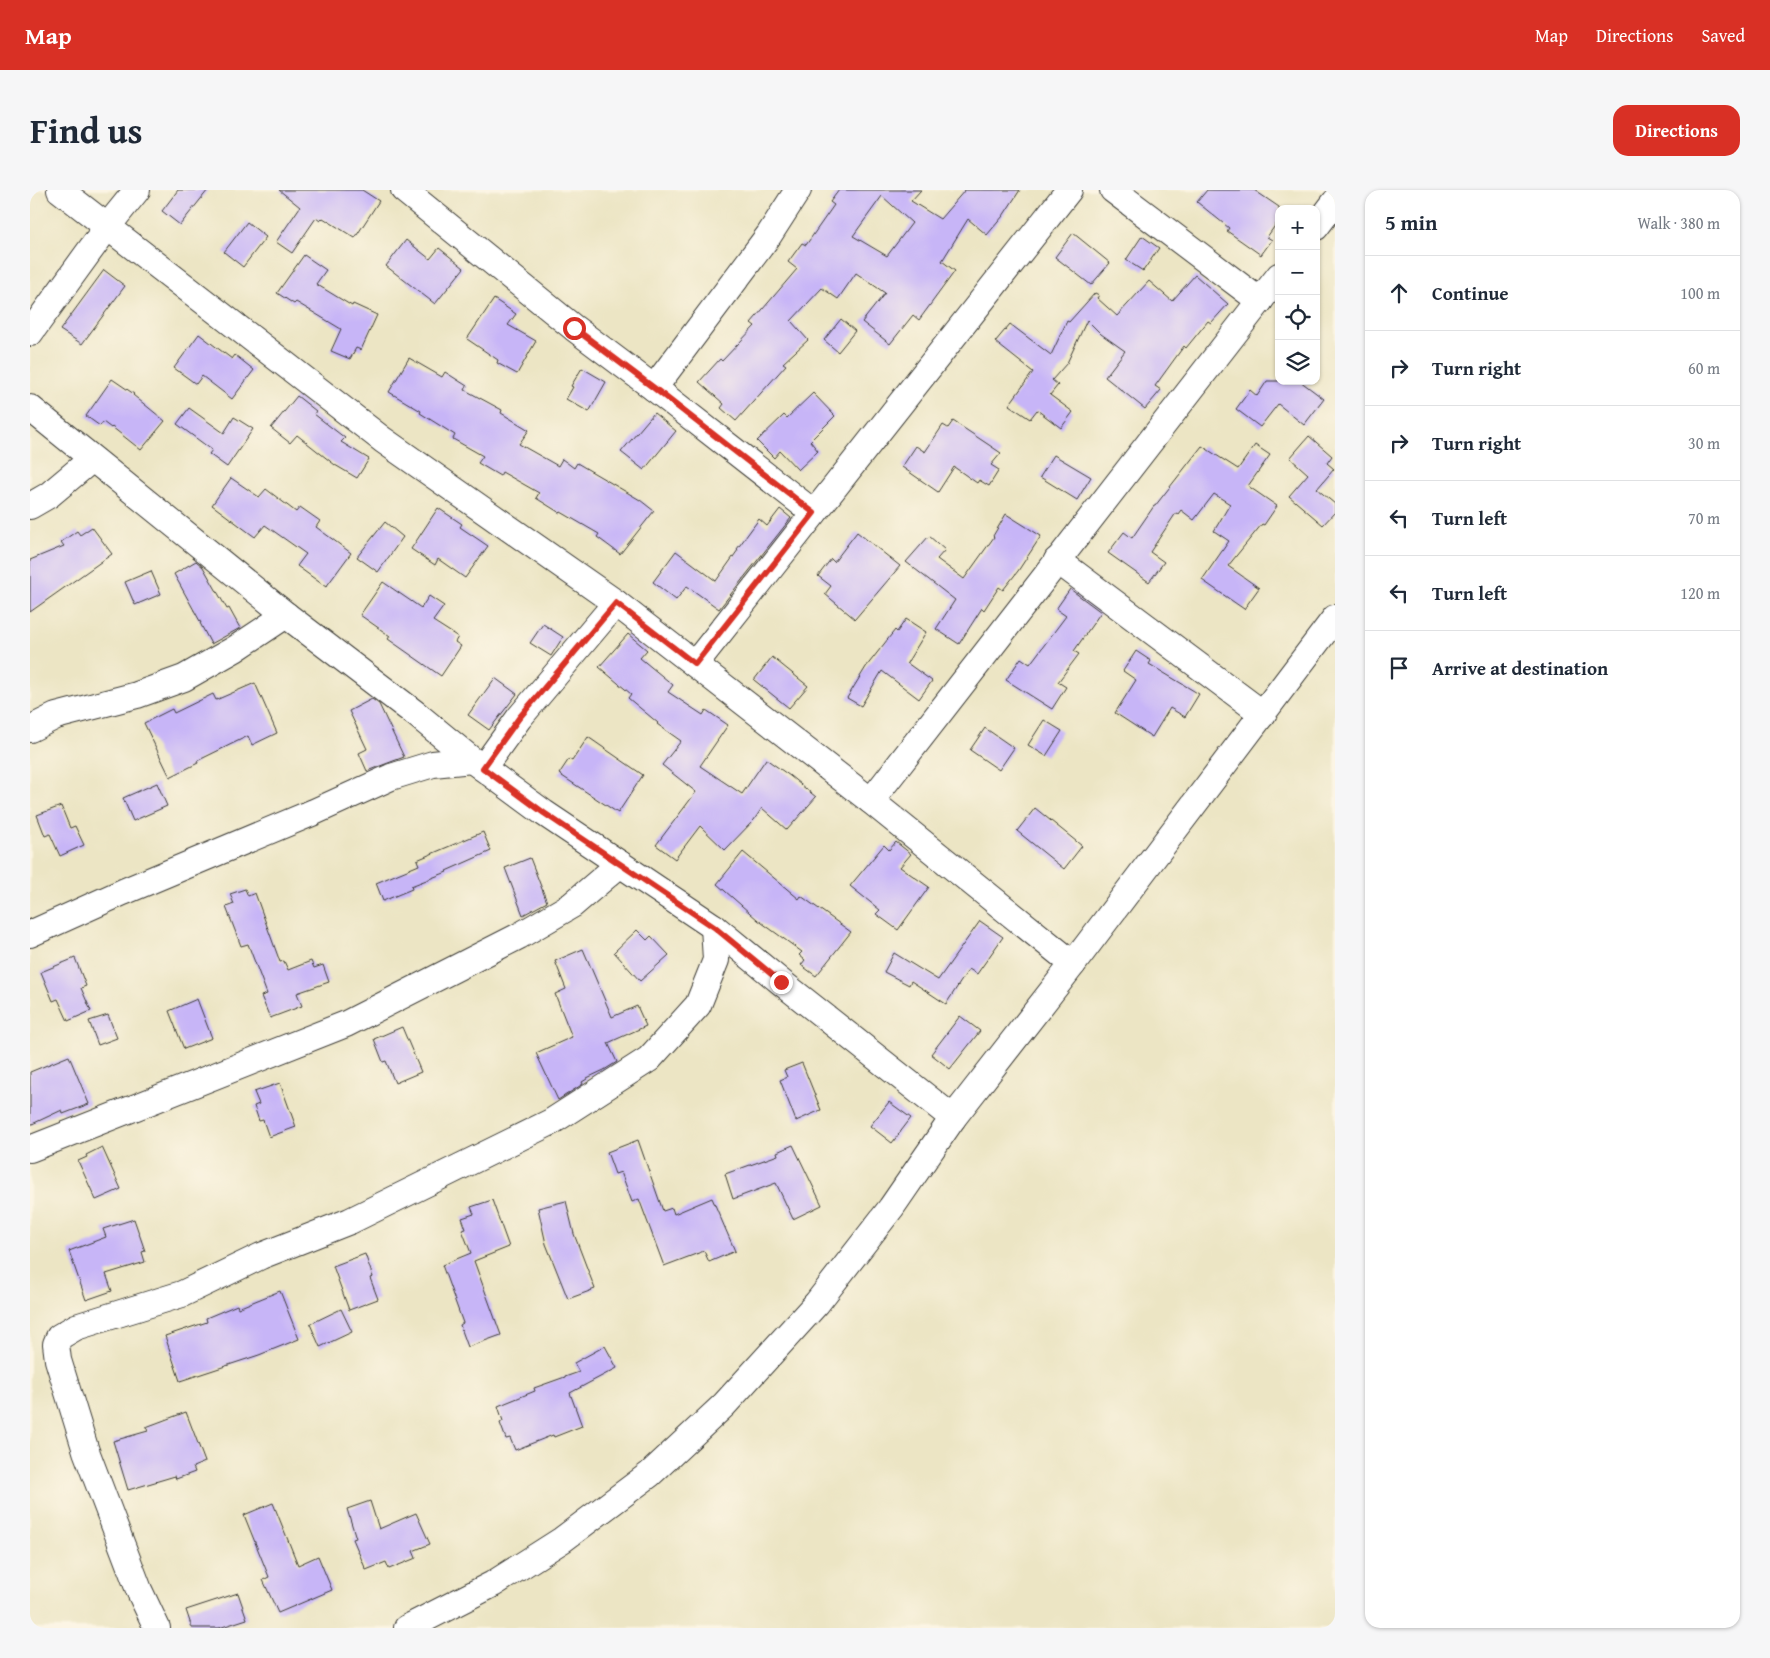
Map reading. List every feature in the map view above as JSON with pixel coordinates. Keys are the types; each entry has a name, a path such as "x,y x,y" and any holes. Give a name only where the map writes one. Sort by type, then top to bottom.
{"street":[{"path":"60,190 383,440 616,603 871,801 1073,964"},
{"path":"30,332 107,227 137,190"},
{"path":"404,190 574,328 814,513"},
{"path":"654,388 769,235 798,190"},
{"path":"695,664 1069,190"},
{"path":"1113,190 1260,301"},
{"path":"1320,222 1335,202"},
{"path":"871,801 1275,281"},
{"path":"30,408 286,615 416,714 477,764 544,813 714,927 953,1118"},
{"path":"30,506 49,495 92,459"},
{"path":"1057,560 1263,714"},
{"path":"30,934 391,777 433,764 477,764 519,718 616,603"},
{"path":"30,729 56,716 137,695 184,678 235,650 286,615"},
{"path":"407,1628 493,1584 562,1540 650,1474 724,1405 817,1303 891,1208 953,1118 1263,714 1331,635"},
{"path":"30,1149 346,1024 519,936 572,905 620,864"},
{"path":"158,1628 139,1590 86,1451 58,1360 56,1344 59,1337 76,1327 182,1294 261,1256 350,1221 552,1122 650,1059 698,1005 716,960 714,927"}],"building":[{"path":"178,190 208,190 180,225 162,211"},
{"path":"279,190 362,190 379,201 355,238 323,218 320,221 316,218 292,253 276,242 300,207"},
{"path":"839,190 921,190 911,201 940,219 965,190 1020,190 1003,216 987,235 968,219 942,261 955,271 919,320 913,315 890,344 862,322 885,293 856,273 838,299 822,288 791,321 808,340 783,363 786,365 736,421 721,408 724,404 699,382 755,326 751,323 797,269 788,262 802,243 806,245 834,205 830,202","holes":["882,196 912,223 887,256 853,236"]},
{"path":"1207,190 1254,190 1276,205 1275,226 1267,237 1272,240 1261,255 1227,231 1229,228 1197,202"},
{"path":"247,222 266,237 243,267 224,252"},
{"path":"1073,233 1110,263 1091,285 1055,257"},
{"path":"1142,236 1159,248 1143,271 1126,260"},
{"path":"406,240 430,259 439,248 464,268 435,304 386,266"},
{"path":"304,255 326,270 316,284 352,306 353,304 377,315 361,350 356,348 350,359 331,351 341,329 277,293"},
{"path":"104,270 125,286 82,344 60,330"},
{"path":"1195,275 1228,304 1211,323 1208,321 1186,348 1184,346 1155,386 1161,390 1145,409 1105,377 1125,351 1101,334 1087,320 1067,363 1052,380 1058,385 1050,395 1073,412 1061,428 1037,410 1030,419 1009,405 1033,372 995,342 1010,324 1051,355 1067,321 1069,322 1095,293 1099,295 1097,298 1117,316 1149,281 1172,301"},
{"path":"494,299 516,314 508,325 536,341 517,374 497,363 498,360 467,339"},
{"path":"841,319 855,331 838,352 824,340"},
{"path":"199,334 232,359 235,355 254,370 232,399 202,376 196,384 174,368"},
{"path":"409,358 442,377 445,372 467,386 465,390 502,410 501,413 529,430 519,444 558,466 562,459 574,468 577,463 640,500 654,511 620,554 597,537 599,534 536,498 539,493 502,472 500,476 478,463 483,456 453,439 455,435 420,413 421,411 389,392"},
{"path":"582,368 606,382 589,412 566,399 573,387 571,386"},
{"path":"112,379 134,394 165,421 141,450 112,427 103,422 100,426 86,416"},
{"path":"1267,381 1275,381 1275,385 1305,385 1324,399 1304,425 1278,404 1260,427 1236,409 1250,390 1257,396"},
{"path":"813,393 835,416 810,441 818,451 798,470 780,451 774,458 757,441 784,415 787,418"},
{"path":"297,396 316,411 314,414 345,438 341,442 369,459 357,478 335,465 297,435 290,443 271,428"},
{"path":"189,408 224,433 234,417 253,429 227,467 209,454 212,450 177,424"},
{"path":"654,413 676,431 644,470 621,452"},
{"path":"953,421 1001,453 991,465 999,470 989,486 979,480 977,483 954,467 938,492 902,467 916,446 925,452 943,425 948,428"},
{"path":"1309,436 1332,456 1327,463 1334,469 1317,489 1335,504 1335,512 1323,525 1289,496 1308,474 1290,458"},
{"path":"1255,445 1270,455 1248,486 1277,506 1264,525 1262,524 1228,566 1259,588 1244,609 1202,580 1229,541 1214,531 1230,504 1214,494 1194,520 1181,510 1178,514 1176,513 1150,552 1164,562 1149,582 1108,553 1124,532 1132,538 1154,506 1202,446 1238,469"},
{"path":"1054,455 1091,477 1077,500 1040,477"},
{"path":"231,478 259,497 266,489 296,512 300,507 320,521 316,527 351,553 326,587 297,566 306,554 265,525 255,537 212,505"},
{"path":"438,508 462,524 460,527 488,546 465,578 438,559 435,565 411,549"},
{"path":"780,509 791,518 719,609 687,586 676,600 653,582 676,551 716,581 759,519 767,526"},
{"path":"1006,514 1041,536 1003,590 999,587 984,610 982,608 959,644 936,629 955,600 906,562 929,536 945,550 937,559 964,579 994,537"},
{"path":"385,522 403,537 378,572 357,557"},
{"path":"92,527 112,554 30,612 30,560 64,546 61,542 77,531 80,535"},
{"path":"857,532 900,566 855,619 825,594 831,586 818,576 831,559 834,562"},
{"path":"196,561 203,567 240,628 211,644 174,574"},
{"path":"151,571 161,594 135,605 125,582"},
{"path":"383,582 421,608 429,596 444,606 433,621 458,637 455,642 461,646 441,676 388,639 390,636 360,615"},
{"path":"1070,589 1101,612 1074,651 1079,654 1058,682 1066,687 1052,709 1006,680 1021,658 1030,664 1066,616 1056,609"},
{"path":"906,619 926,632 907,663 932,681 919,699 882,671 861,706 847,698 866,667"},
{"path":"543,624 563,637 551,656 530,643"},
{"path":"628,634 647,650 640,658 673,685 668,692 703,715 706,710 728,725 700,766 742,794 766,759 816,797 787,830 762,808 754,820 725,850 700,826 675,859 656,845 696,792 662,765 681,741 657,724 628,698 631,694 599,667"},
{"path":"1136,651 1151,661 1149,664 1199,694 1185,717 1170,708 1152,737 1115,713 1136,680 1123,671"},
{"path":"772,657 808,686 789,708 754,680"},
{"path":"495,678 517,694 489,730 468,715"},
{"path":"255,683 277,733 252,745 248,736 197,761 198,763 170,777 144,723 172,709 174,713 213,694 216,700"},
{"path":"372,699 379,704 404,757 367,771 359,753 367,749 349,711"},
{"path":"1044,720 1062,731 1046,756 1028,745"},
{"path":"985,728 1014,748 999,770 970,750"},
{"path":"588,737 643,775 618,813 559,774 569,759 572,761"},
{"path":"157,783 167,806 133,821 123,798"},
{"path":"61,806 70,828 75,826 84,845 60,856 50,834 45,836 37,815"},
{"path":"1035,808 1082,846 1064,869 1017,831"},
{"path":"483,832 491,851 447,872 411,886 412,889 383,901 376,883 419,865 417,860"},
{"path":"896,842 911,854 900,867 929,887 898,930 876,914 880,910 850,886 884,845 889,850"},
{"path":"743,852 799,899 801,896 851,932 816,976 801,965 805,960 799,955 802,952 758,920 717,884"},
{"path":"530,858 547,902 523,915 505,868"},
{"path":"245,889 248,896 255,893 280,962 284,961 288,970 311,961 314,968 323,965 329,982 297,993 302,1006 270,1018 261,996 267,994 248,944 241,946 226,907 234,904 230,894"},
{"path":"980,921 1003,937 977,974 969,969 946,1004 911,981 909,985 884,972 894,953 938,980"},
{"path":"637,930 647,940 651,936 669,955 640,981 614,952"},
{"path":"583,949 612,1017 637,1006 646,1026 608,1043 617,1062 587,1078 582,1082 583,1084 558,1100 536,1053 572,1037 555,994 566,989 555,961"},
{"path":"75,958 86,986 81,988 91,1011 68,1021 58,999 53,1001 41,972"},
{"path":"197,999 212,1038 184,1049 169,1011"},
{"path":"108,1015 117,1038 98,1045 89,1021"},
{"path":"960,1016 980,1031 950,1069 931,1054"},
{"path":"402,1027 421,1072 395,1083 386,1061 383,1062 374,1039"},
{"path":"69,1056 89,1104 63,1114 62,1110 30,1125 30,1072"},
{"path":"802,1063 821,1110 796,1121 780,1080 787,1077 784,1070"},
{"path":"280,1083 296,1127 269,1137 263,1120 259,1121 254,1106 259,1104 254,1092"},
{"path":"889,1102 911,1118 892,1143 870,1126"},
{"path":"638,1140 663,1211 672,1208 674,1214 712,1198 735,1251 709,1262 704,1251 664,1266 639,1199 632,1202 621,1172 615,1174 607,1152"},
{"path":"793,1145 822,1205 793,1219 776,1183 733,1199 725,1174 778,1155 777,1152"},
{"path":"102,1147 121,1189 96,1200 78,1161"},
{"path":"492,1200 509,1247 474,1261 501,1335 468,1347 460,1325 463,1323 442,1265 471,1253 462,1230 466,1229 462,1218 474,1214 471,1207"},
{"path":"566,1201 574,1234 595,1289 568,1299 546,1244 538,1208"},
{"path":"134,1219 145,1251 142,1252 145,1262 106,1274 112,1291 86,1300 69,1251 106,1237 103,1229"},
{"path":"365,1254 373,1277 370,1278 378,1299 349,1310 333,1266"},
{"path":"280,1291 299,1339 259,1355 180,1381 165,1336 207,1322 206,1318 237,1305 238,1308"},
{"path":"341,1309 352,1332 320,1347 310,1324"},
{"path":"605,1346 617,1368 570,1393 582,1426 515,1450 510,1438 506,1439 500,1423 503,1421 498,1406 535,1391 534,1388 579,1372 574,1363"},
{"path":"186,1412 205,1462 193,1467 195,1472 176,1479 175,1476 128,1490 113,1441 148,1431 146,1427"},
{"path":"370,1501 379,1529 416,1513 430,1544 413,1551 416,1558 389,1569 386,1562 366,1570 353,1539 356,1538 347,1509"},
{"path":"273,1503 298,1565 318,1556 332,1590 278,1613 263,1580 269,1577 244,1515"},
{"path":"238,1593 247,1619 219,1628 192,1628 186,1610"}],"route":[{"path":"574,328 814,513 695,664 616,603 519,718 483,768 544,813 714,927 781,982"}]}
